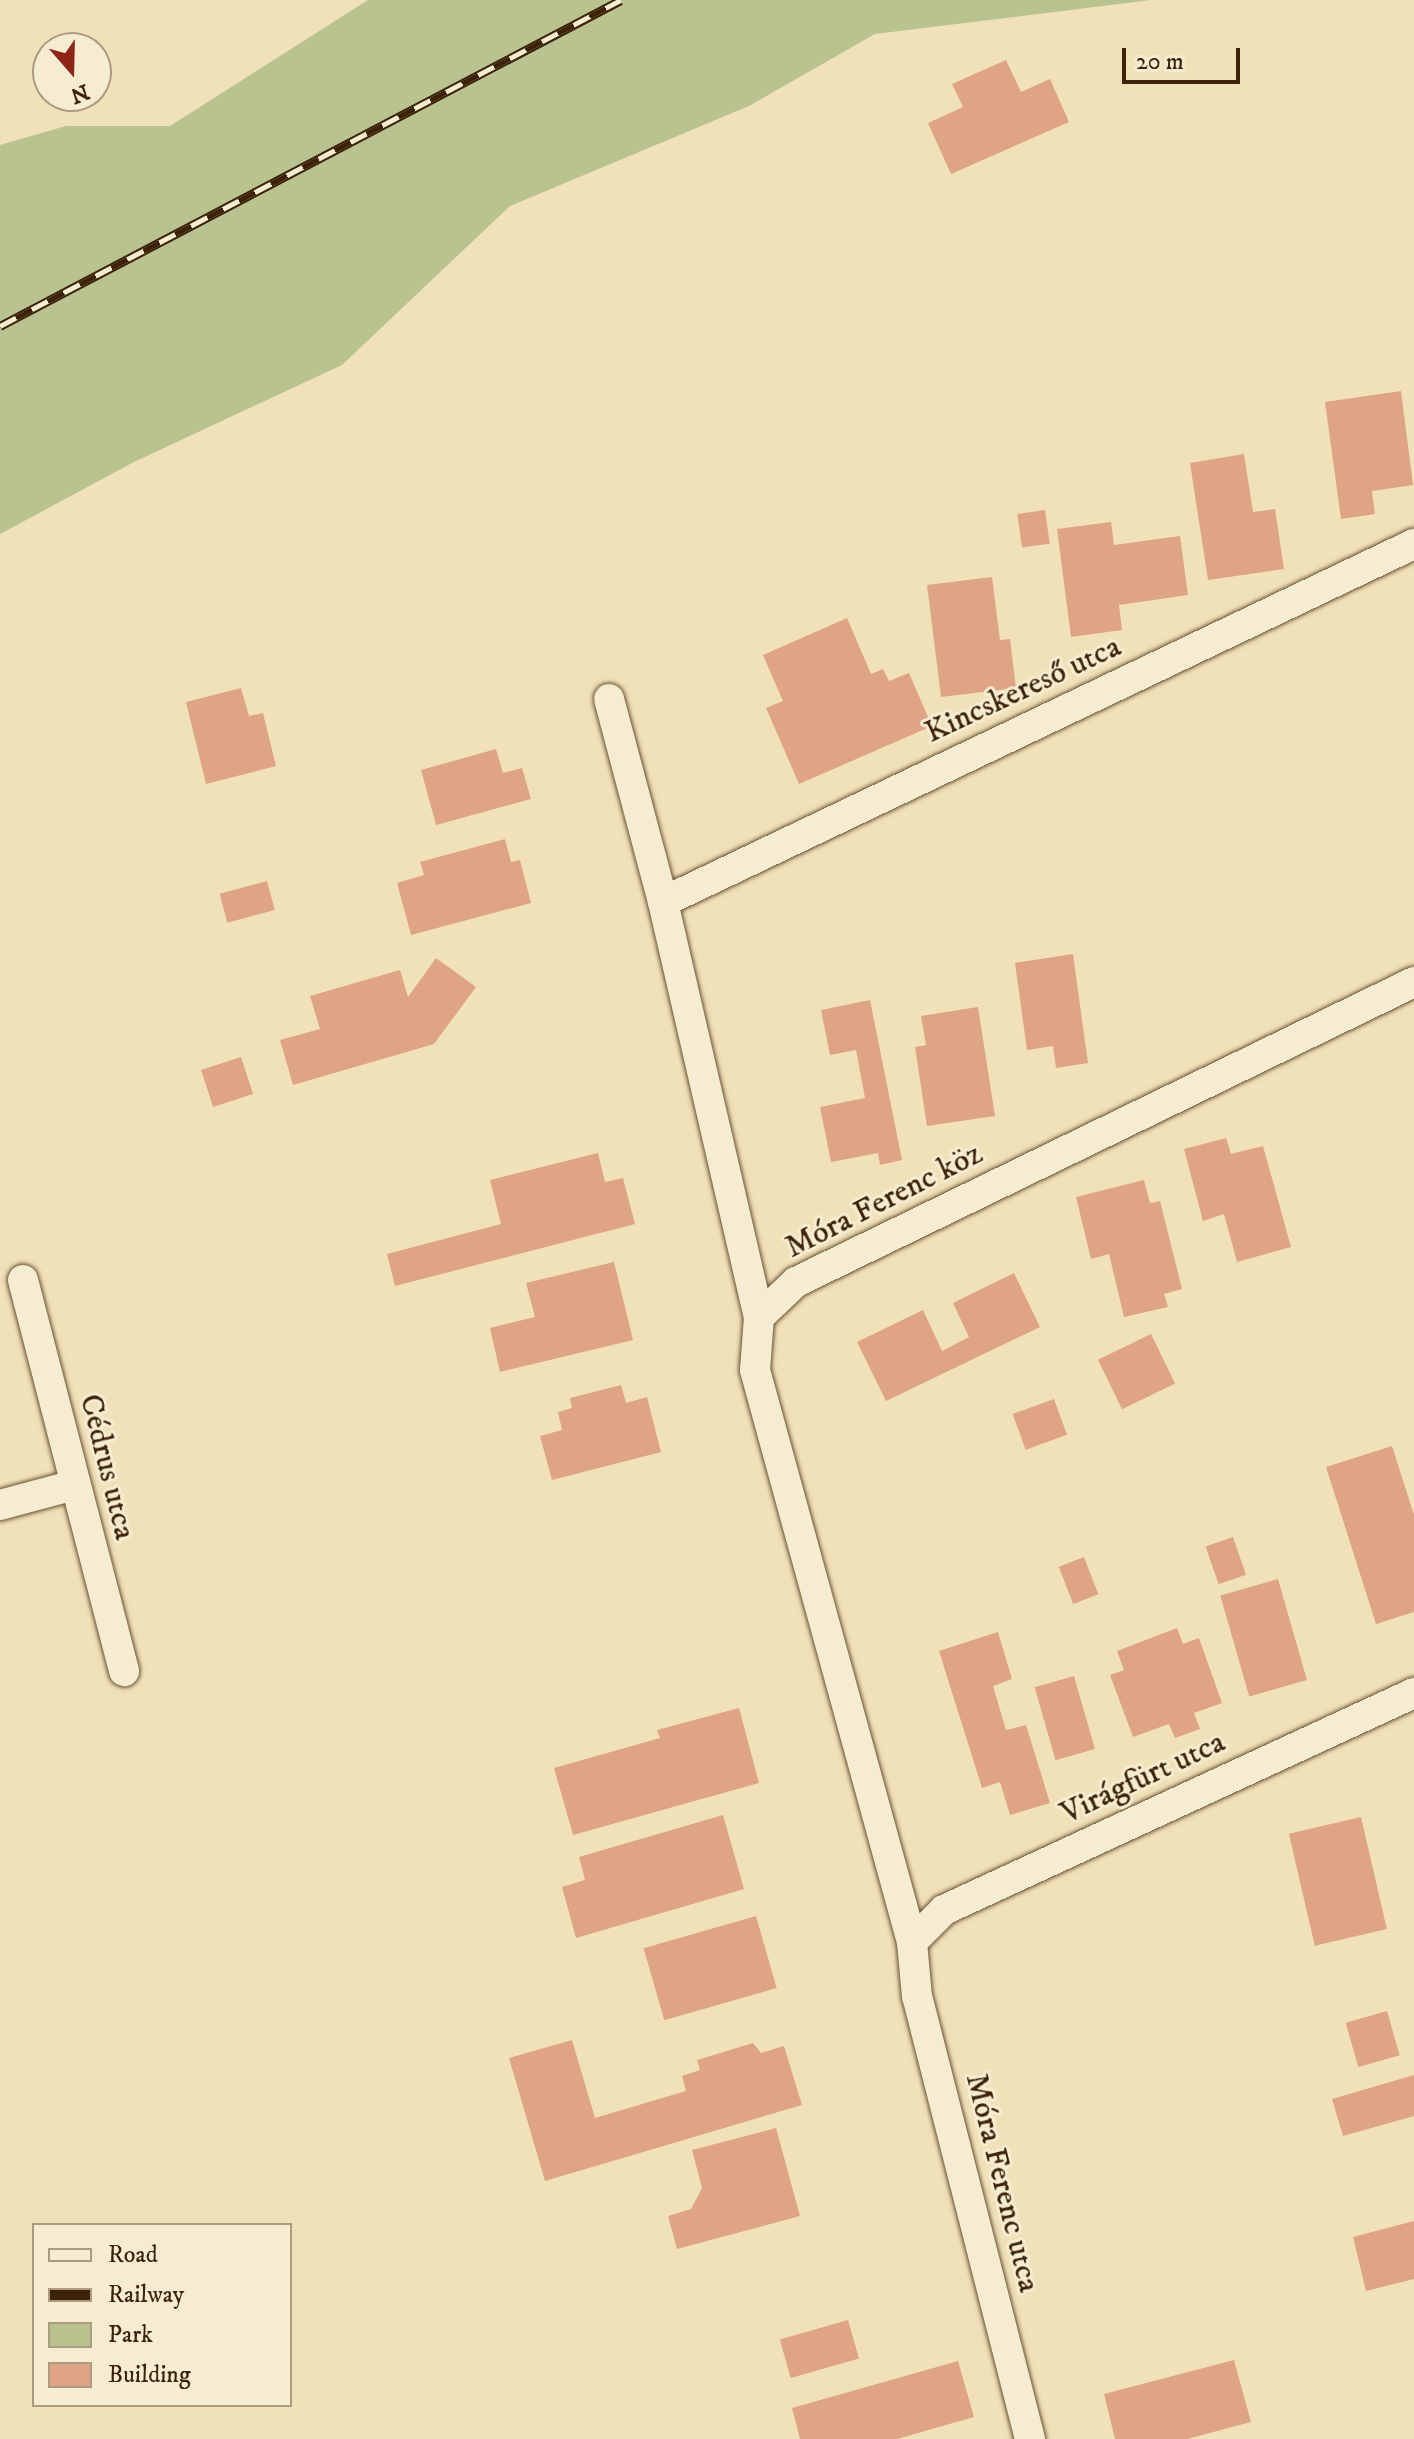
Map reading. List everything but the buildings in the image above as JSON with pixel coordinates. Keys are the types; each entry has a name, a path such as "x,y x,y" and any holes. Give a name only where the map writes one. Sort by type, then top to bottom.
{"street":[{"name":"Kincskereső utca","path":"663,902 1414,544"},
{"path":"609,699 663,902 759,1317 755,1370 912,1942"},
{"name":"Móra Ferenc köz","path":"759,1317 796,1282 1414,982"},
{"name":"Cédrus utca","path":"23,1280 124,1671"},
{"path":"0,1505 74,1485"},
{"name":"Virágfürt utca","path":"912,1942 944,1910 1414,1693"},
{"name":"Móra Ferenc utca","path":"912,1942 917,1997 1030,2439"}],"green space":[{"path":"368,0 1151,0 875,34 749,106 510,206 342,365 134,462 0,534 0,145 66,126 170,126"}],"railway":[{"path":"0,326 621,0"}]}
